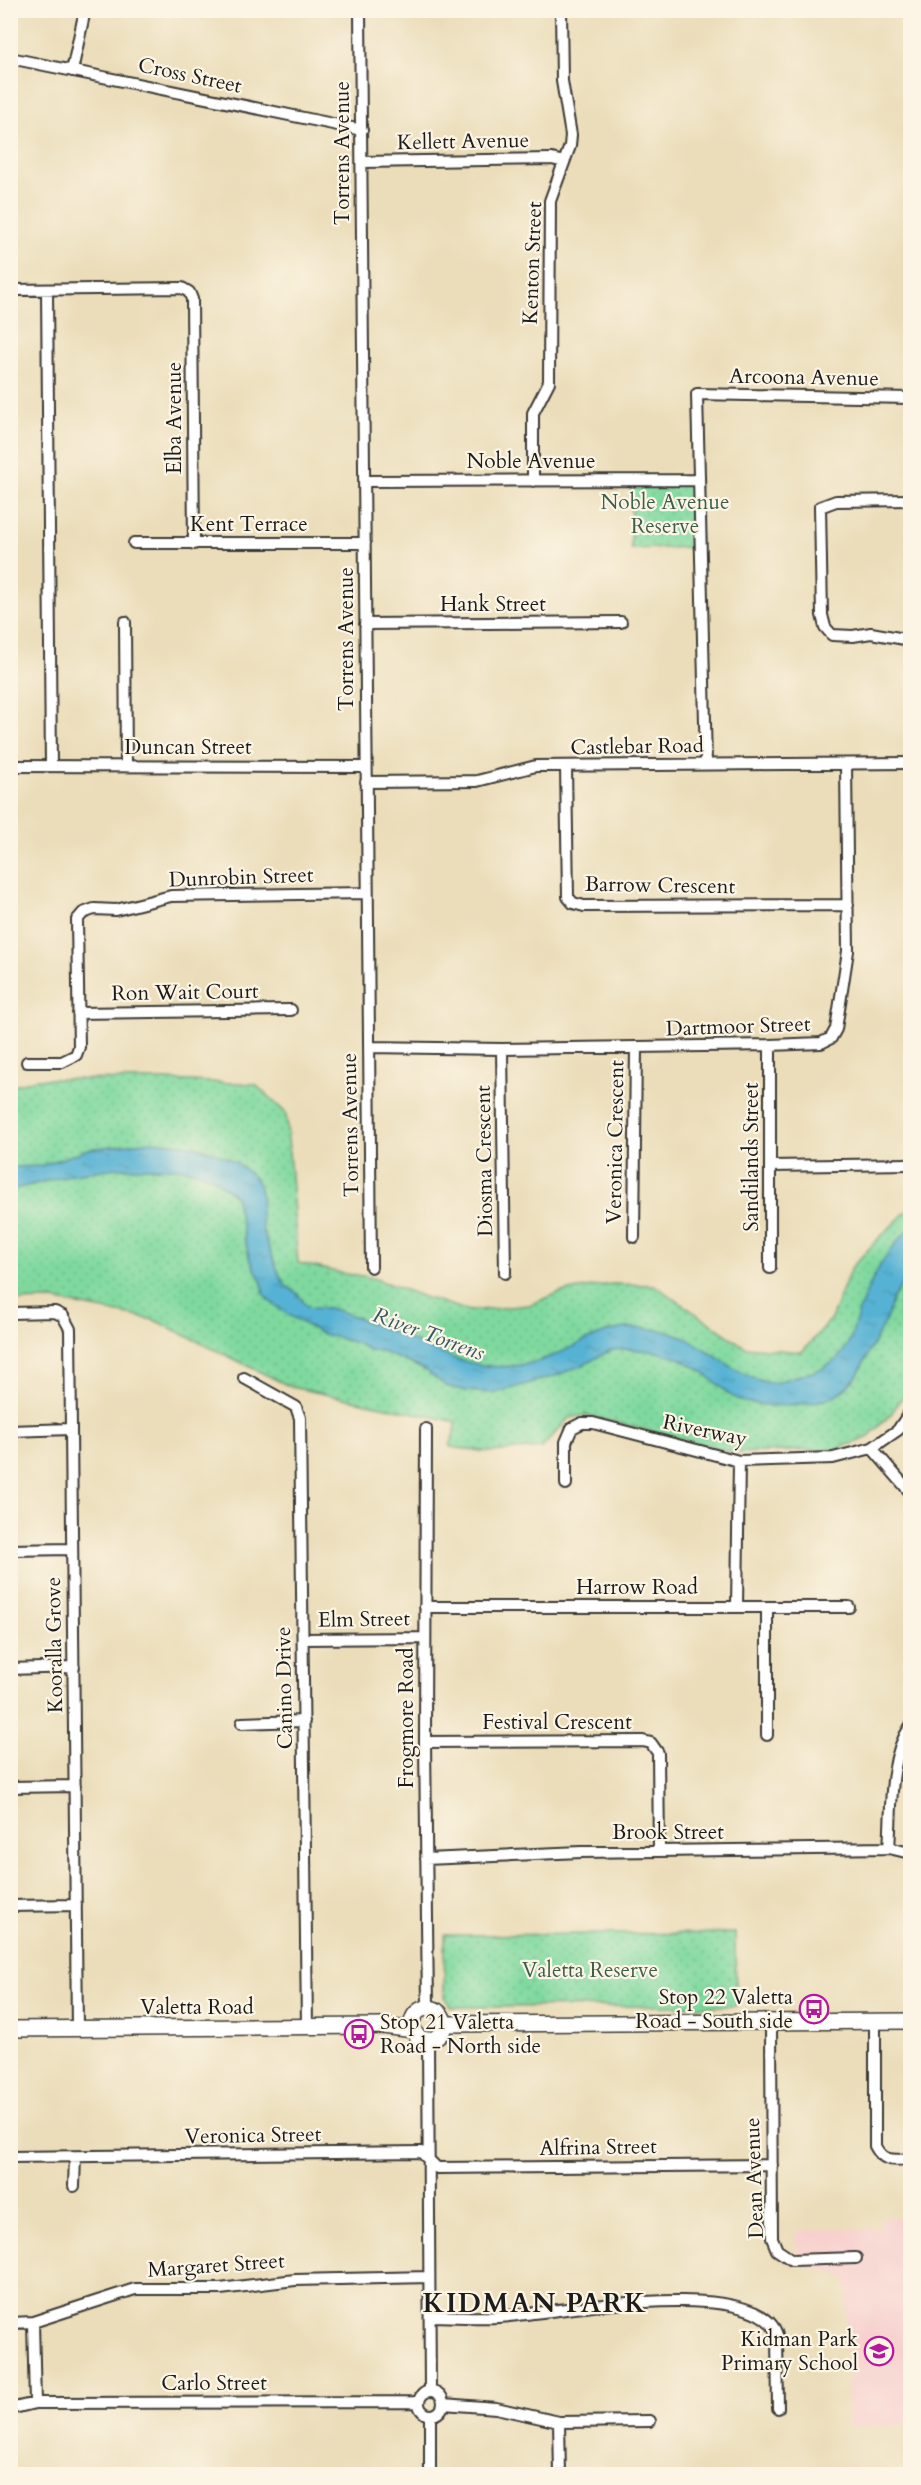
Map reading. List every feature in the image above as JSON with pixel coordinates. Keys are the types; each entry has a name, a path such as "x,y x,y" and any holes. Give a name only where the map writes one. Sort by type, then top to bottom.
{"street":[{"path":"72,71 85,10"},
{"name":"Torrens Avenue","path":"360,10 372,1267"},
{"name":"Kenton Street","path":"533,481 533,413 549,382 548,225 550,201 571,135 562,81 561,10"},
{"name":"Cross Street","path":"10,58 362,130"},
{"name":"Kellett Avenue","path":"362,162 552,159 564,162"},
{"name":"Elba Avenue","path":"47,290 182,288 189,291 192,299 194,544"},
{"path":"10,290 47,290 51,766"},
{"name":"Arcoona Avenue","path":"698,480 697,394 910,398"},
{"path":"698,480 706,764"},
{"name":"Noble Avenue","path":"364,481 698,480"},
{"path":"910,500 836,501 820,507 822,615 825,627 832,635 853,636 872,633 910,640"},
{"name":"Kent Terrace","path":"134,543 365,543"},
{"path":"125,622 126,766"},
{"name":"Hank Street","path":"365,624 621,622"},
{"name":"Castlebar Road","path":"366,782 477,781 536,766 910,763"},
{"name":"Dartmoor Street","path":"369,1047 502,1049 770,1046 821,1043 831,1038 836,1029 848,951 846,764"},
{"name":"Duncan Street","path":"10,766 366,767"},
{"name":"Barrow Crescent","path":"566,766 568,897 573,903 584,906 848,905"},
{"name":"Dunrobin Street","path":"78,1013 77,920 83,913 94,909 125,908 171,896 367,894"},
{"name":"Ron Wait Court","path":"78,1013 291,1011"},
{"path":"27,1062 62,1062 76,1055 79,1047 78,1013"},
{"name":"Sandilands Street","path":"770,1046 770,1268"},
{"name":"Veronica Crescent","path":"634,1237 636,1048"},
{"name":"Diosma Crescent","path":"502,1049 505,1273"},
{"path":"770,1166 910,1164"},
{"name":"Kooralla Grove","path":"10,1313 55,1312 63,1316 70,1329 77,2029"},
{"name":"Canino Drive","path":"244,1378 296,1407 300,1418 307,2027"},
{"name":"Riverway","path":"566,1484 566,1442 572,1428 582,1423 593,1423 739,1461 833,1458 872,1448 898,1430 910,1412"},
{"name":"Frogmore Road","path":"426,1428 425,1742 428,2008"},
{"path":"10,1431 71,1429"},
{"path":"872,1448 910,1492"},
{"path":"737,1607 739,1461"},
{"path":"10,1550 72,1550"},
{"name":"Harrow Road","path":"425,1607 849,1607"},
{"path":"767,1607 767,1735"},
{"name":"Elm Street","path":"303,1639 425,1638"},
{"path":"10,1669 74,1667"},
{"path":"242,1723 304,1721"},
{"path":"890,1848 896,1767 901,1744 910,1727"},
{"name":"Festival Crescent","path":"425,1742 642,1741 651,1743 658,1753 659,1851"},
{"path":"10,1786 75,1786"},
{"name":"Brook Street","path":"426,1859 659,1851 890,1848 910,1853"},
{"path":"10,1906 76,1905"},
{"path":"428,2008 438,2012 444,2024 440,2034 428,2039 418,2036 413,2026 420,2010 428,2008"},
{"path":"875,2021 875,2146 880,2155 889,2160 910,2159"},
{"path":"444,2024 910,2021"},
{"name":"Dean Avenue","path":"771,2022 772,2238 777,2250 792,2260 856,2258"},
{"name":"Valetta Road","path":"10,2029 413,2026"},
{"path":"428,2039 430,2391"},
{"name":"Veronica Street","path":"10,2157 421,2152 429,2160"},
{"path":"74,2186 75,2157"},
{"name":"Alfrina Street","path":"429,2160 437,2168 772,2165"},
{"name":"Margaret Street","path":"10,2323 33,2322 135,2289 220,2289 295,2280 429,2277"},
{"path":"430,2316 499,2317 626,2303 727,2303 766,2318 774,2325 777,2335 778,2408"},
{"path":"33,2322 35,2403"},
{"path":"430,2391 440,2395 443,2404 439,2413 430,2416 421,2412 418,2402 422,2394 430,2391"},
{"name":"Carlo Street","path":"10,2409 35,2403 418,2402"},
{"path":"443,2404 496,2408 559,2422 650,2421"},
{"path":"430,2416 430,2475"},
{"path":"559,2422 560,2475"}],"shaded area":[{"name":"Kidman Park Primary School","path":"910,2217 910,2425 848,2426 846,2278 798,2262 797,2230 880,2228 880,2218"}],"green space":[{"name":"Noble Avenue Reserve","path":"631,480 698,480 700,547 631,549"},
{"path":"36,1079 166,1080 255,1084 286,1113 298,1263 370,1277 470,1311 529,1305 561,1292 612,1284 654,1285 745,1347 802,1352 831,1319 851,1268 910,1208 910,1386 891,1414 867,1438 837,1449 736,1453 586,1415 569,1418 542,1448 489,1452 450,1447 457,1422 291,1387 154,1320 53,1300 11,1301 11,1086"},
{"name":"Valetta Reserve","path":"735,1933 736,2006 451,2007 444,1997 445,1935"}],"water":[{"name":"River Torrens","path":"152,1141 215,1152 238,1164 255,1179 261,1194 263,1231 276,1265 285,1285 297,1293 306,1305 311,1308 341,1311 440,1353 482,1365 504,1367 527,1364 605,1333 639,1328 656,1329 682,1336 742,1373 767,1382 778,1382 818,1370 839,1356 848,1343 875,1275 887,1254 910,1229 910,1272 893,1298 888,1315 857,1376 845,1389 831,1398 812,1403 772,1406 744,1402 731,1396 701,1370 681,1359 659,1352 630,1349 611,1350 583,1365 555,1376 495,1393 466,1391 446,1386 425,1370 380,1351 369,1350 356,1343 320,1333 285,1313 270,1301 264,1294 262,1283 249,1257 235,1196 213,1178 196,1171 177,1168 116,1168 74,1174 11,1190 11,1167 40,1166 89,1149"}],"place":[{"name":"Stop 22 Valetta Road - South side","path":"814,2009"},
{"name":"Stop 21 Valetta Road - North side","path":"359,2034"},
{"name":"Kidman Park Primary School","path":"879,2351"}],"district":[{"name":"KIDMAN PARK","path":"535,2303"}]}
